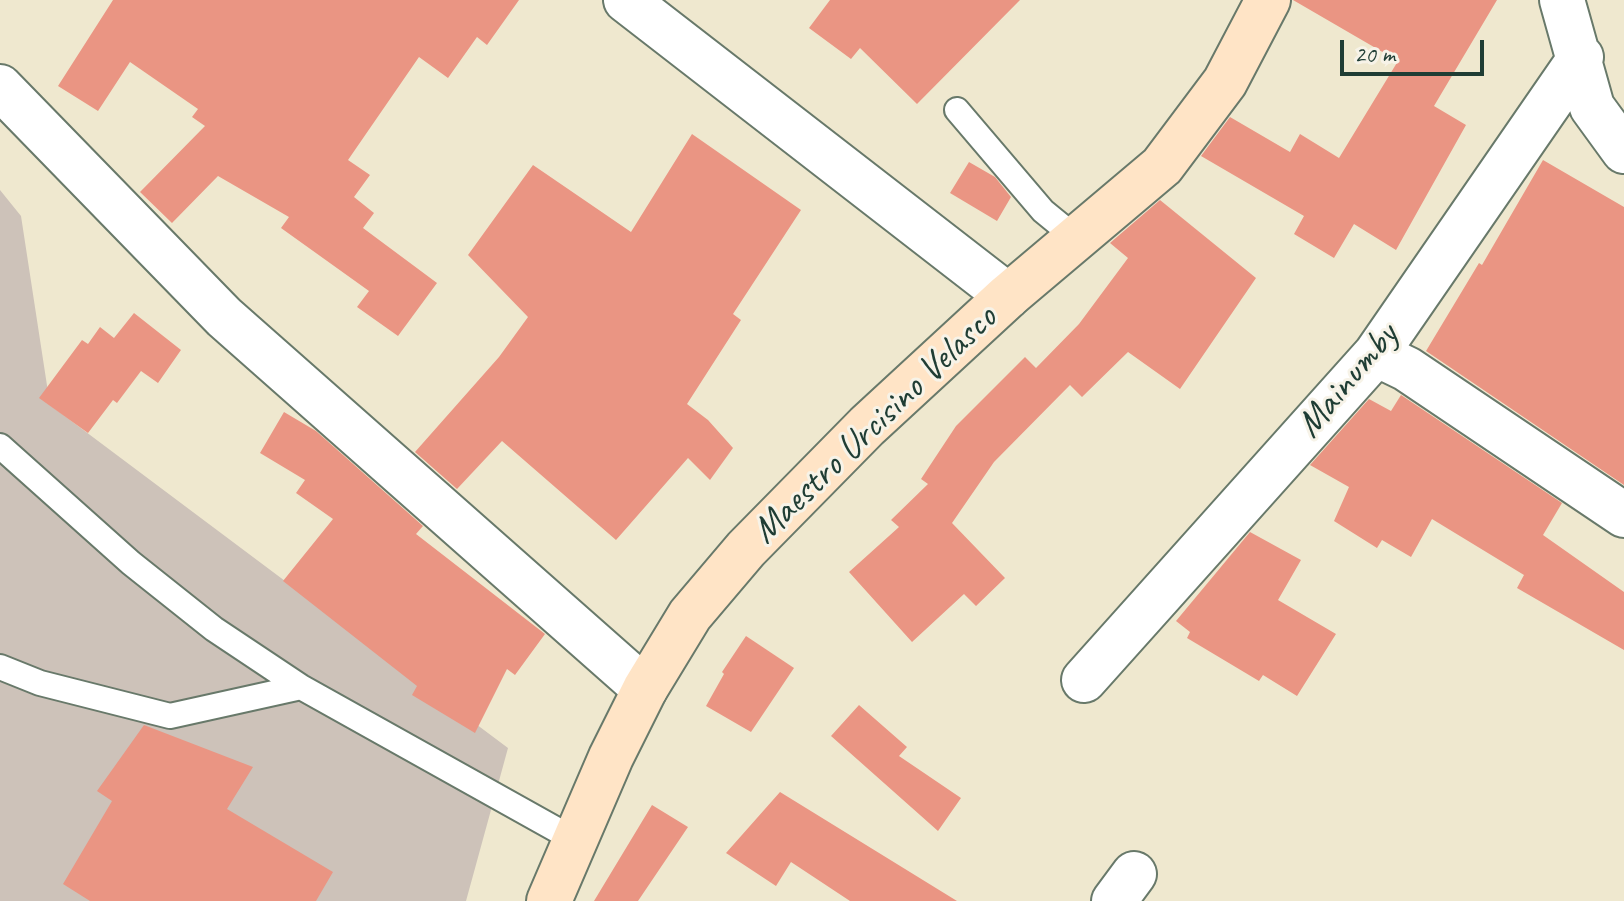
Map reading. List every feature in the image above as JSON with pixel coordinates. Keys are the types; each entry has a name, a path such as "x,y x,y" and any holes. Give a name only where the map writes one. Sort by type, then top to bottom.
{"street":[{"path":"626,0 1008,296"},
{"name":"Maestro Urcisino Velasco","path":"549,901 645,689 690,615 809,482 1008,296 1162,166 1225,82 1268,0"},
{"path":"1562,0 1581,57 1584,86 1592,107 1624,151"},
{"name":"Mainumby","path":"1084,680 1376,354 1581,57"},
{"path":"0,87 224,317 645,689"},
{"path":"1376,354 1407,369 1624,515"}],"lane":[{"path":"957,110 1043,211 1076,238"},
{"path":"0,446 143,572 214,629 301,687 575,840"},
{"path":"0,667 40,683 170,716 301,687"}],"shaded area":[{"path":"0,190 21,216 50,405 508,748 466,901 0,901"}],"building":[{"path":"113,0 519,0 487,45 477,37 448,78 419,57 348,160 370,175 354,197 374,213 363,228 437,283 398,336 357,307 369,291 281,228 289,217 218,176 172,223 140,192 205,126 192,117 198,109 130,62 98,111 58,86"},
{"path":"830,0 1020,0 917,104 860,48 851,59 809,28"},
{"path":"1293,0 1497,0 1434,106 1466,125 1396,250 1354,224 1334,258 1294,234 1304,216 1201,156 1230,117 1290,152 1300,134 1339,158 1398,61"},
{"path":"692,134 801,210 733,314 741,320 687,404 708,420 733,448 710,480 688,458 616,540 502,441 457,489 415,452 499,357 528,317 468,255 533,165 631,232"},
{"path":"1543,160 1624,207 1624,485 1426,351 1479,263 1482,265"},
{"path":"969,162 995,177 1011,197 997,221 950,193"},
{"path":"1160,200 1256,278 1180,389 1128,352 1082,397 1070,385 994,462 952,523 1005,578 976,606 964,594 912,642 849,572 899,527 891,520 928,484 921,479 956,426 1025,357 1036,368 1079,324 1128,258 1110,243"},
{"path":"134,313 181,350 158,383 141,371 117,403 113,400 88,433 39,398 82,340 88,344 100,327 114,338"},
{"path":"1401,395 1562,503 1543,535 1624,592 1624,650 1517,588 1524,575 1432,519 1411,557 1382,540 1377,548 1334,521 1349,487 1310,465 1369,399 1391,411"},
{"path":"284,412 316,431 423,526 416,534 545,634 515,675 507,669 475,733 412,695 417,686 283,581 333,519 296,493 305,480 260,453"},
{"path":"1250,532 1301,560 1278,600 1336,634 1297,696 1263,675 1259,681 1187,638 1190,632 1176,621"},
{"path":"746,636 794,668 751,732 706,706 724,674 722,672"},
{"path":"859,705 907,747 899,756 961,798 938,831 831,736"},
{"path":"144,725 253,767 227,809 333,872 316,901 90,901 63,884 112,801 97,791"},
{"path":"780,792 957,901 850,901 791,862 776,886 726,853"},
{"path":"652,805 688,827 638,901 594,901"}]}
